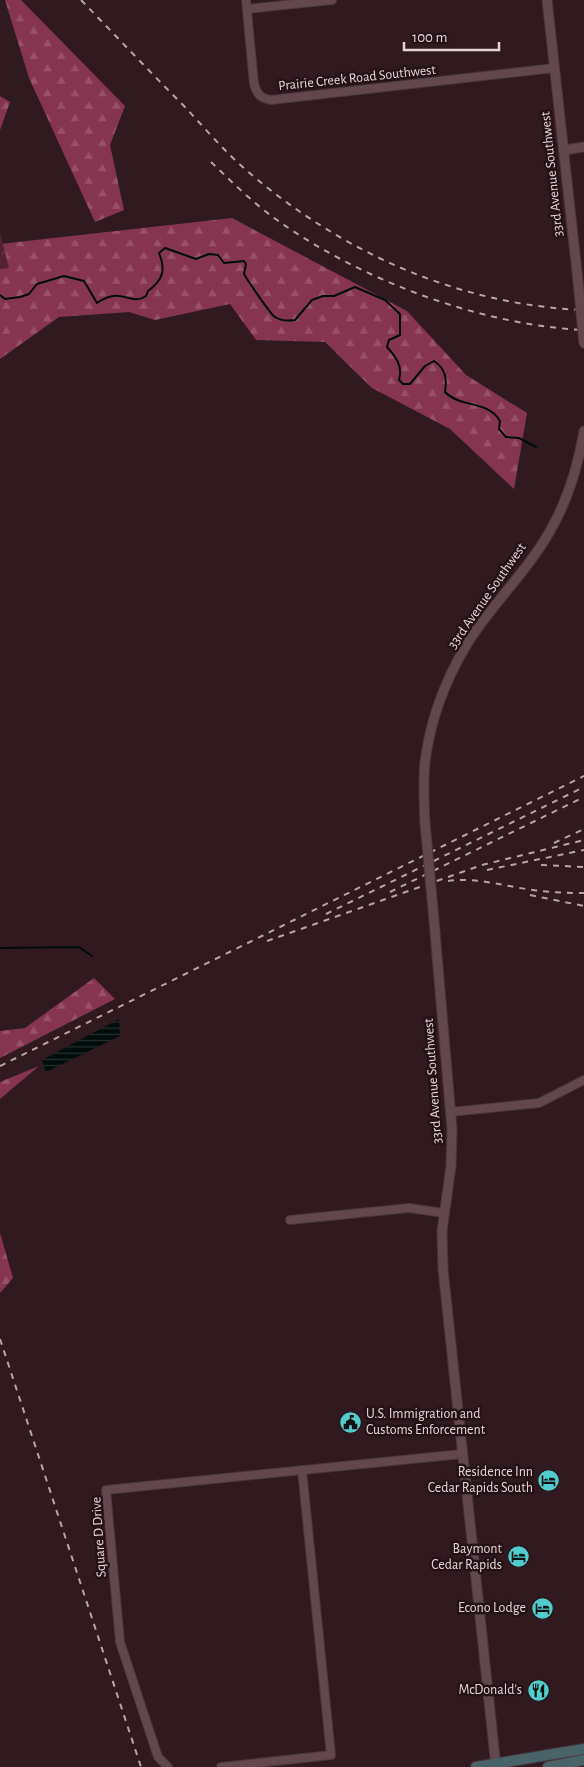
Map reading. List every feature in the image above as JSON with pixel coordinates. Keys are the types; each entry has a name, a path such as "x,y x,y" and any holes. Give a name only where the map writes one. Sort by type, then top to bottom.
{"main road":[{"path":"476,1767 496,1766 584,1749"},
{"path":"548,1767 584,1760"}],"street":[{"name":"Prairie Creek Road Southwest","path":"246,0 254,84 257,94 271,100 554,68"},
{"path":"247,9 332,0"},
{"name":"33rd Avenue Southwest","path":"547,0 584,344"},
{"path":"564,150 584,147"},
{"name":"33rd Avenue Southwest","path":"496,1766 443,1269 442,1231 452,1156 450,1112 425,823 425,762 431,730 444,690 468,643 549,533 561,512 574,477 584,431"},
{"path":"450,1112 539,1103 584,1080"},
{"path":"290,1220 409,1208 444,1213"},
{"name":"Square D Drive","path":"168,1767 158,1757 120,1642 106,1490 462,1454"},
{"path":"221,1767 331,1755 302,1470"}],"green space":[{"path":"5,0 21,0 125,106 110,145 124,210 95,222 29,78"},
{"path":"0,96 10,102 0,130"},
{"path":"232,218 407,311 466,375 527,413 514,489 450,429 372,388 325,342 256,340 230,304 155,320 129,312 59,317 0,359 0,244"},
{"path":"0,233 9,268 0,269"},
{"path":"94,978 115,999 0,1058 0,1031 25,1028"},
{"path":"39,1066 0,1099 0,1082"},
{"path":"0,1233 13,1278 0,1293"}],"shaded area":[{"path":"119,1019 120,1036 46,1072 42,1060"}],"waterway":[{"path":"0,295 5,299 20,297 29,294 37,284 64,276 84,281 97,303 113,296 139,299 146,296 148,291 160,279 163,270 159,253 165,248 196,259 209,254 218,255 224,263 244,261 246,264 244,274 246,278 273,315 282,320 295,320 312,300 323,296 334,296 355,287 385,300 400,314 400,335 389,340 387,347 398,362 400,370 399,380 403,384 410,384 425,366 434,361 441,367 445,375 445,392 451,397 495,414 500,421 499,429 506,437 519,438 536,447"},
{"path":"0,948 79,947 92,956"}],"railway":[{"path":"81,0 236,161 273,192 313,220 354,245 397,266 442,284 488,297 536,306 584,310"},
{"path":"211,162 277,220 310,242 384,280 423,296 463,309 544,326 584,330"},
{"path":"0,1066 584,776"},
{"path":"326,914 584,787"},
{"path":"390,892 584,797"},
{"path":"554,843 584,829"},
{"path":"267,941 482,865 584,840"},
{"path":"487,870 584,850"},
{"path":"541,865 584,867"},
{"path":"448,881 468,880 540,891 584,893"},
{"path":"530,895 584,906"},
{"path":"0,1339 141,1767"}],"place":[{"name":"U.S. Immigration and Customs Enforcement","path":"350,1422"},
{"name":"Residence Inn Cedar Rapids South","path":"549,1480"},
{"name":"Baymont Cedar Rapids","path":"518,1557"},
{"name":"Econo Lodge","path":"542,1608"},
{"name":"McDonald's","path":"538,1690"}]}
